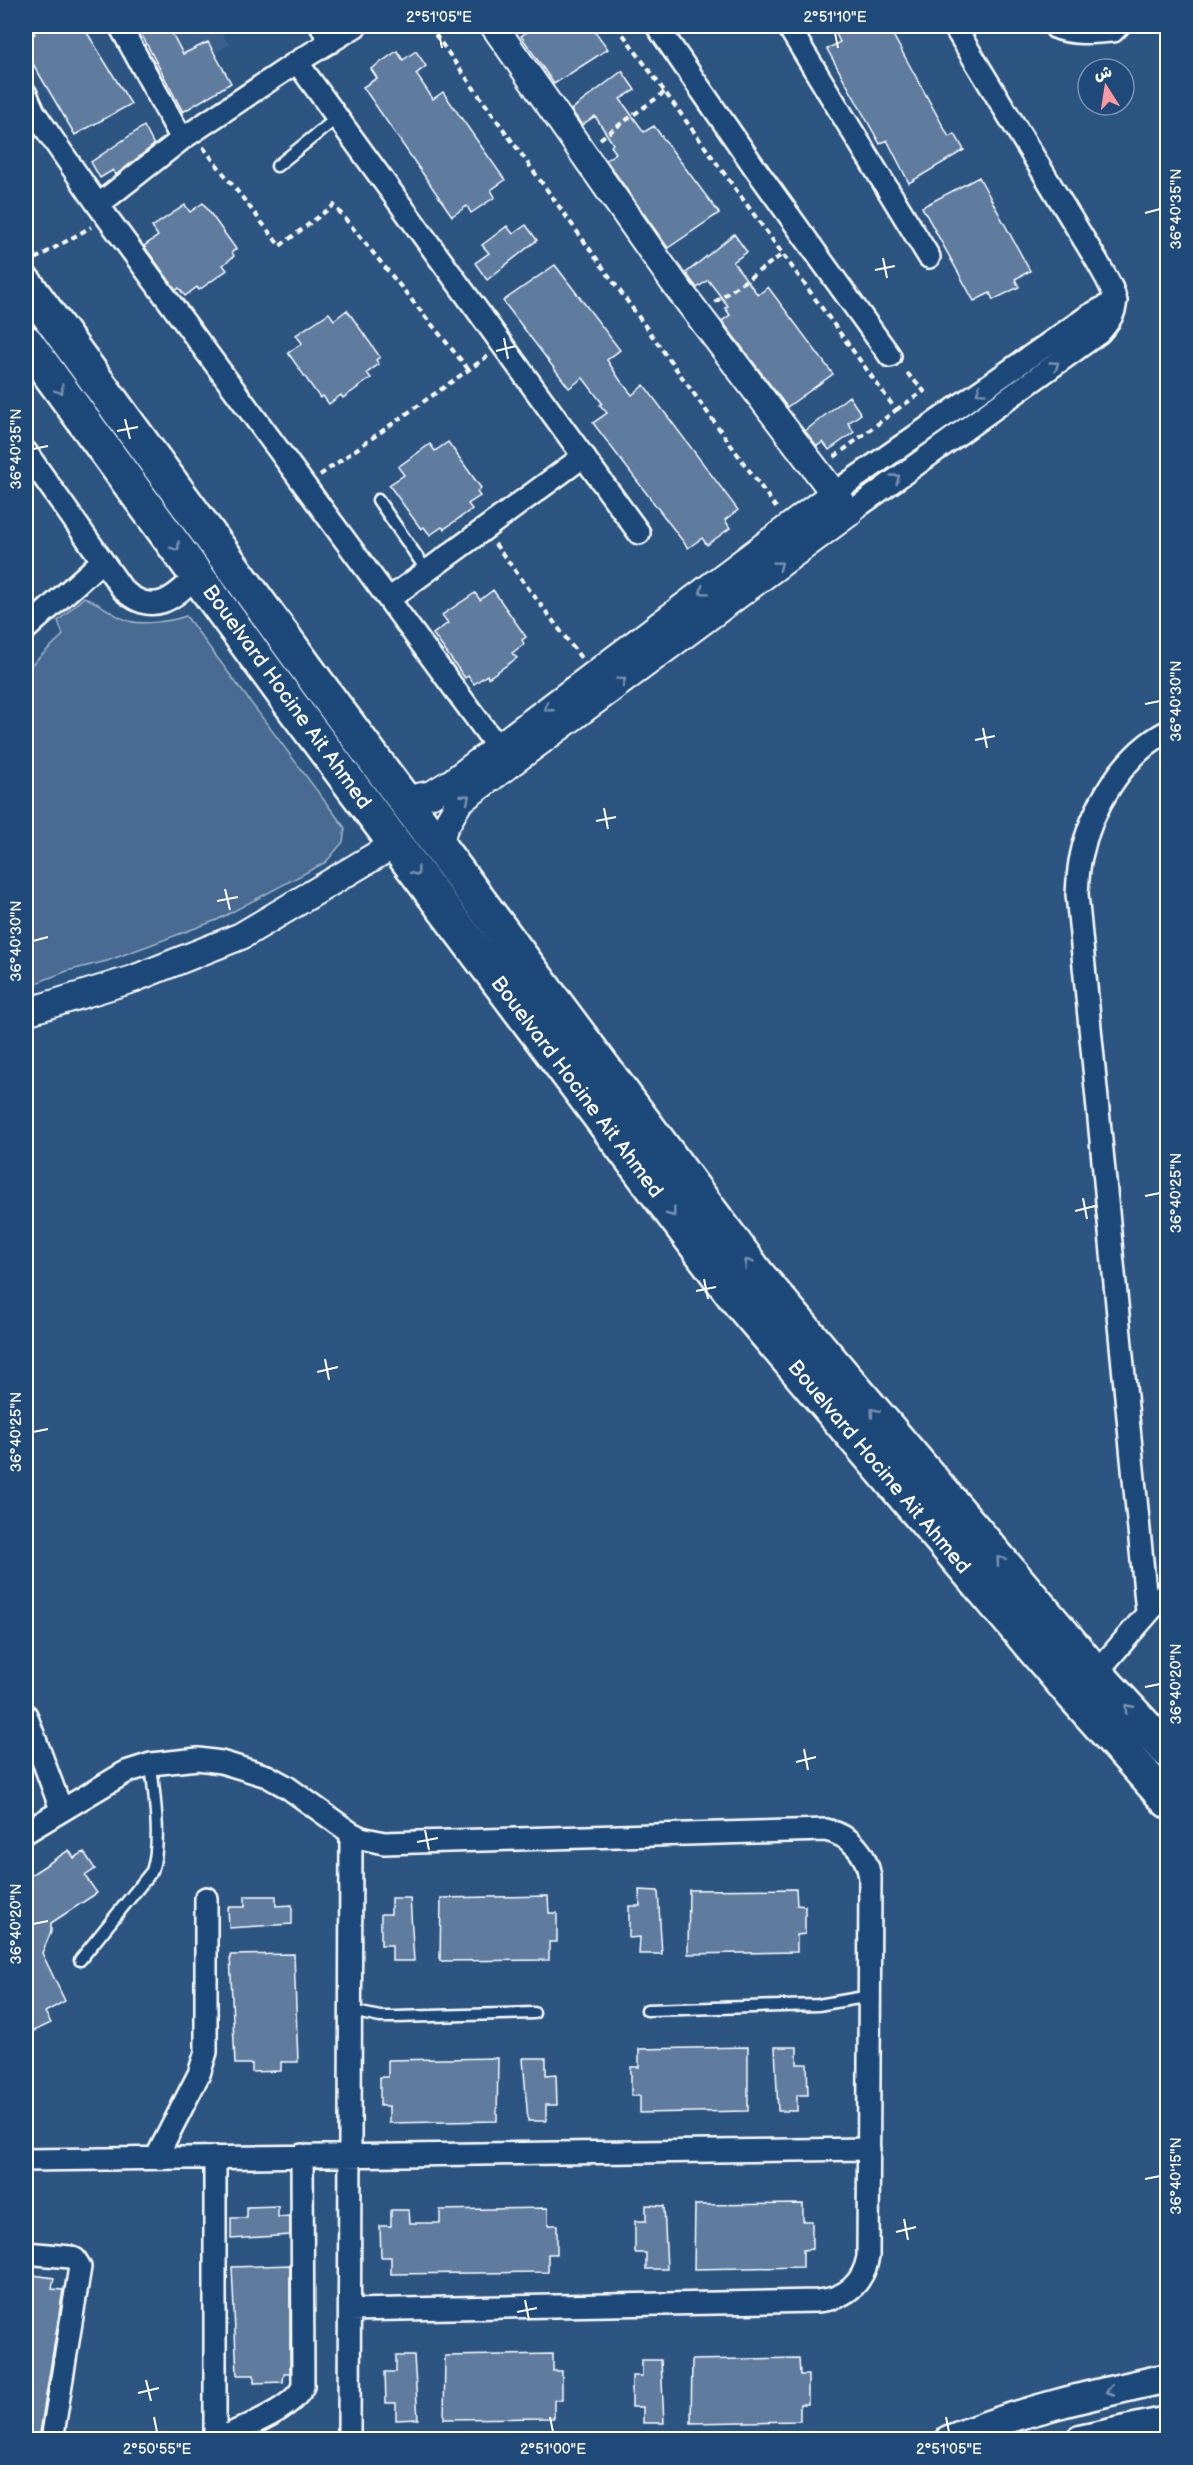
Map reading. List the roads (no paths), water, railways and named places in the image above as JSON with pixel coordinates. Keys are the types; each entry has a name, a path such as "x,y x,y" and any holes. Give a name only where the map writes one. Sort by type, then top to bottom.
{"main road":[{"path":"26,284 404,800 758,1275 1096,1673 1167,1751"},
{"name":"Bouelvard Hocine Ait Ahmed","path":"26,342 395,844 734,1296 1073,1695 1167,1801"},
{"path":"949,2439 1029,2412 1094,2394 1167,2378"},
{"path":"1080,2439 1167,2421"}],"street":[{"path":"120,26 186,136"},
{"path":"102,211 186,136 297,62 326,34 356,26"},
{"path":"494,26 698,315 841,503"},
{"path":"657,26 755,168 890,356"},
{"path":"788,26 929,257"},
{"path":"404,800 419,798 443,789 504,755 1088,316 1116,301 1097,261 954,26"},
{"path":"297,62 639,532"},
{"path":"26,94 34,112 102,211 504,755"},
{"path":"26,452 123,590 132,598 152,604 163,603 173,598 197,575"},
{"path":"389,599 584,456"},
{"path":"440,848 443,830 460,801 504,755 593,673 789,526 841,503"},
{"path":"26,629 102,561"},
{"path":"1147,1612 1077,894 1081,857 1091,821 1109,789 1132,759 1159,735 1167,731"},
{"path":"26,1012 133,980 241,936 395,844"},
{"path":"1096,1673 1167,1590"},
{"path":"26,1715 61,1809"},
{"path":"26,1832 126,1772 151,1764 198,1760 244,1768 287,1787 351,1833 373,1842 399,1844 826,1830 836,1832 854,1843 860,1851 868,1868 869,2149 867,2266 857,2284 849,2291 828,2300 350,2310"},
{"path":"349,2439 351,1833"},
{"path":"156,2158 199,2074 206,2052 206,1898"},
{"path":"26,2160 869,2149"},
{"path":"215,2157 216,2439 286,2405 300,2394 303,2386 302,2155"},
{"path":"26,2253 70,2257 75,2259 81,2267 52,2439"}],"lane":[{"path":"1050,26 1052,32 1064,37 1078,38 1116,36 1126,26"},
{"path":"277,166 338,117"},
{"path":"378,500 427,571"},
{"path":"80,1960 152,1871 155,1857 156,1817 151,1764"},
{"path":"647,2010 818,2005 870,1996"},
{"path":"351,2011 380,2017 534,2013"}]}
